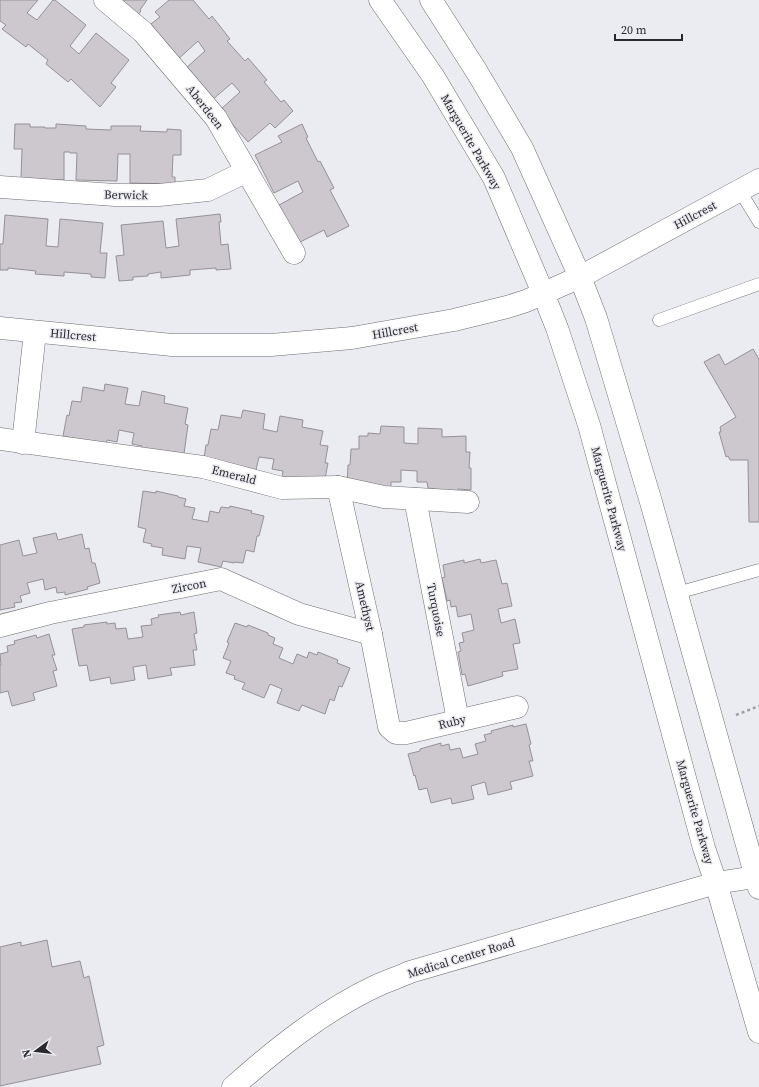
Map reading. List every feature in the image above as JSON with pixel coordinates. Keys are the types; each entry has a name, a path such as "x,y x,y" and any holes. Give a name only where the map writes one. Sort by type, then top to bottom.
{"street":[{"name":"Aberdeen","path":"105,0 143,32 216,118 294,253"},
{"name":"Marguerite Parkway","path":"380,0 433,76 494,178 543,293 589,425 704,848 716,883 759,1032"},
{"path":"431,0 477,72 522,148 580,277 596,318 651,502 758,879"},
{"name":"Berwick","path":"0,187 115,195 159,195 208,190 247,171"},
{"name":"Hillcrest","path":"0,328 172,345 271,345 352,338 454,320 507,308 580,277 759,180"},
{"path":"23,443 35,332"},
{"name":"Emerald","path":"0,439 202,467 282,488 338,487 384,496 468,502"},
{"name":"Amethyst","path":"338,487 372,634 389,727"},
{"name":"Turquoise","path":"415,499 458,720"},
{"name":"Zircon","path":"0,626 50,613 220,579 299,614 372,634"},
{"name":"Ruby","path":"389,727 396,733 406,733 517,707"},
{"name":"Medical Center Road","path":"233,1087 286,1042 344,1003 376,986 410,972 716,883 758,879"}],"lane":[{"path":"740,191 759,222"},
{"path":"659,320 759,284"},
{"path":"677,593 759,570"}],"path":[{"path":"736,715 759,706"}],"building":[{"path":"0,0 38,0 27,13 37,20 53,0 55,0 86,25 70,46 79,54 96,33 129,60 111,83 116,87 100,107 71,79 68,82 46,64 48,60 28,44 26,47 2,29 6,25 0,21"},
{"path":"115,0 147,0 136,17"},
{"path":"169,0 193,0 209,19 212,16 230,39 227,41 245,61 248,58 267,80 264,82 281,102 284,100 293,111 275,128 270,123 248,142 220,110 240,92 232,83 212,100 185,69 205,51 198,41 176,61 147,27 160,17 155,12"},
{"path":"15,124 30,124 30,127 45,128 56,128 56,124 86,126 86,129 111,130 111,126 141,126 140,131 167,132 167,129 181,130 181,155 173,155 172,177 175,177 175,184 130,183 130,154 118,154 117,181 76,180 77,153 70,152 64,152 64,180 21,179 22,149 14,149"},
{"path":"302,124 308,137 306,138 318,162 320,161 334,188 330,190 349,226 327,237 324,230 298,243 279,205 303,192 298,181 274,193 255,155 282,142 278,136"},
{"path":"220,214 221,222 219,222 221,245 228,244 231,269 216,270 216,268 190,270 190,275 161,278 161,272 148,274 148,276 133,277 133,280 119,281 116,256 124,255 121,225 163,221 166,248 179,246 176,219"},
{"path":"5,215 48,219 46,246 58,247 60,219 103,223 100,253 107,253 105,278 91,277 91,274 64,272 64,276 35,274 36,271 8,268 8,270 0,270 0,244 3,244"},
{"path":"753,349 759,359 759,522 749,522 748,460 730,460 728,456 726,457 719,432 721,432 720,427 736,417 704,362 719,354 725,365"},
{"path":"105,384 128,388 125,404 139,406 142,391 165,396 164,403 188,408 185,424 188,425 183,461 141,452 142,446 132,444 134,433 119,430 117,442 107,440 106,445 63,436 67,415 69,416 72,401 81,402 83,387 104,391"},
{"path":"243,410 265,414 263,429 277,432 280,416 303,420 302,427 323,431 320,445 328,446 325,463 328,463 324,484 282,477 283,471 272,469 274,459 259,457 256,470 203,465 206,445 208,445 211,429 218,430 221,415 241,418"},
{"path":"381,426 404,427 404,443 418,444 418,428 442,429 442,437 466,436 466,452 470,452 469,468 471,468 471,490 458,489 458,492 435,492 435,489 428,488 427,482 417,482 417,471 401,470 401,482 391,482 391,488 347,486 348,465 350,465 351,449 359,449 359,436 368,436 368,433 380,434"},
{"path":"143,491 156,493 156,491 186,499 184,506 195,508 192,519 208,522 210,511 219,513 221,507 229,508 230,506 252,511 251,513 264,516 259,536 257,536 254,552 246,550 243,563 223,561 221,567 198,562 201,548 187,546 185,559 162,555 163,548 151,546 152,544 143,542 146,529 138,527"},
{"path":"56,533 58,540 82,534 85,549 89,548 92,563 95,563 100,583 87,587 88,589 65,595 65,592 57,593 56,587 45,590 43,579 27,583 30,593 20,596 22,602 14,603 15,607 0,610 0,545 19,540 23,556 37,553 33,538"},
{"path":"480,559 481,563 496,560 502,584 507,583 512,606 498,609 501,623 515,619 520,643 513,644 518,669 502,672 503,676 468,686 465,674 462,675 458,652 461,651 459,643 464,642 462,633 474,630 471,614 458,617 456,606 451,607 450,600 447,601 442,578 445,577 443,565 464,560 464,563"},
{"path":"180,612 181,615 194,612 197,633 194,634 197,650 193,650 195,665 170,668 172,675 148,679 146,665 133,667 135,680 111,684 110,677 90,681 87,665 79,666 72,629 84,627 84,625 107,622 107,624 115,623 116,629 126,628 128,639 143,637 141,626 152,625 151,619 159,617 158,615"},
{"path":"235,623 247,627 248,625 268,633 268,635 275,638 273,644 283,648 279,658 293,664 297,654 307,658 309,652 317,655 318,652 338,660 337,663 350,668 342,687 339,686 334,701 330,699 325,714 302,705 299,711 277,703 282,689 270,684 264,698 242,689 245,683 234,679 235,676 226,673 231,661 223,658 229,643 227,642"},
{"path":"49,634 55,655 52,655 57,670 53,671 57,686 33,693 35,700 12,706 8,691 0,693 0,654 8,652 7,646 15,644 14,641 36,635 37,638"},
{"path":"526,724 531,744 529,745 533,761 529,761 533,776 510,782 512,789 488,795 485,782 471,786 474,799 452,804 451,798 431,803 427,788 419,790 408,754 441,743 441,746 449,744 450,750 460,748 463,758 478,754 475,744 486,741 484,735 492,733 491,731 513,725 513,727"},
{"path":"47,940 52,967 80,961 84,978 89,976 104,1045 97,1047 101,1064 0,1086 0,947 21,942 21,946"}]}
